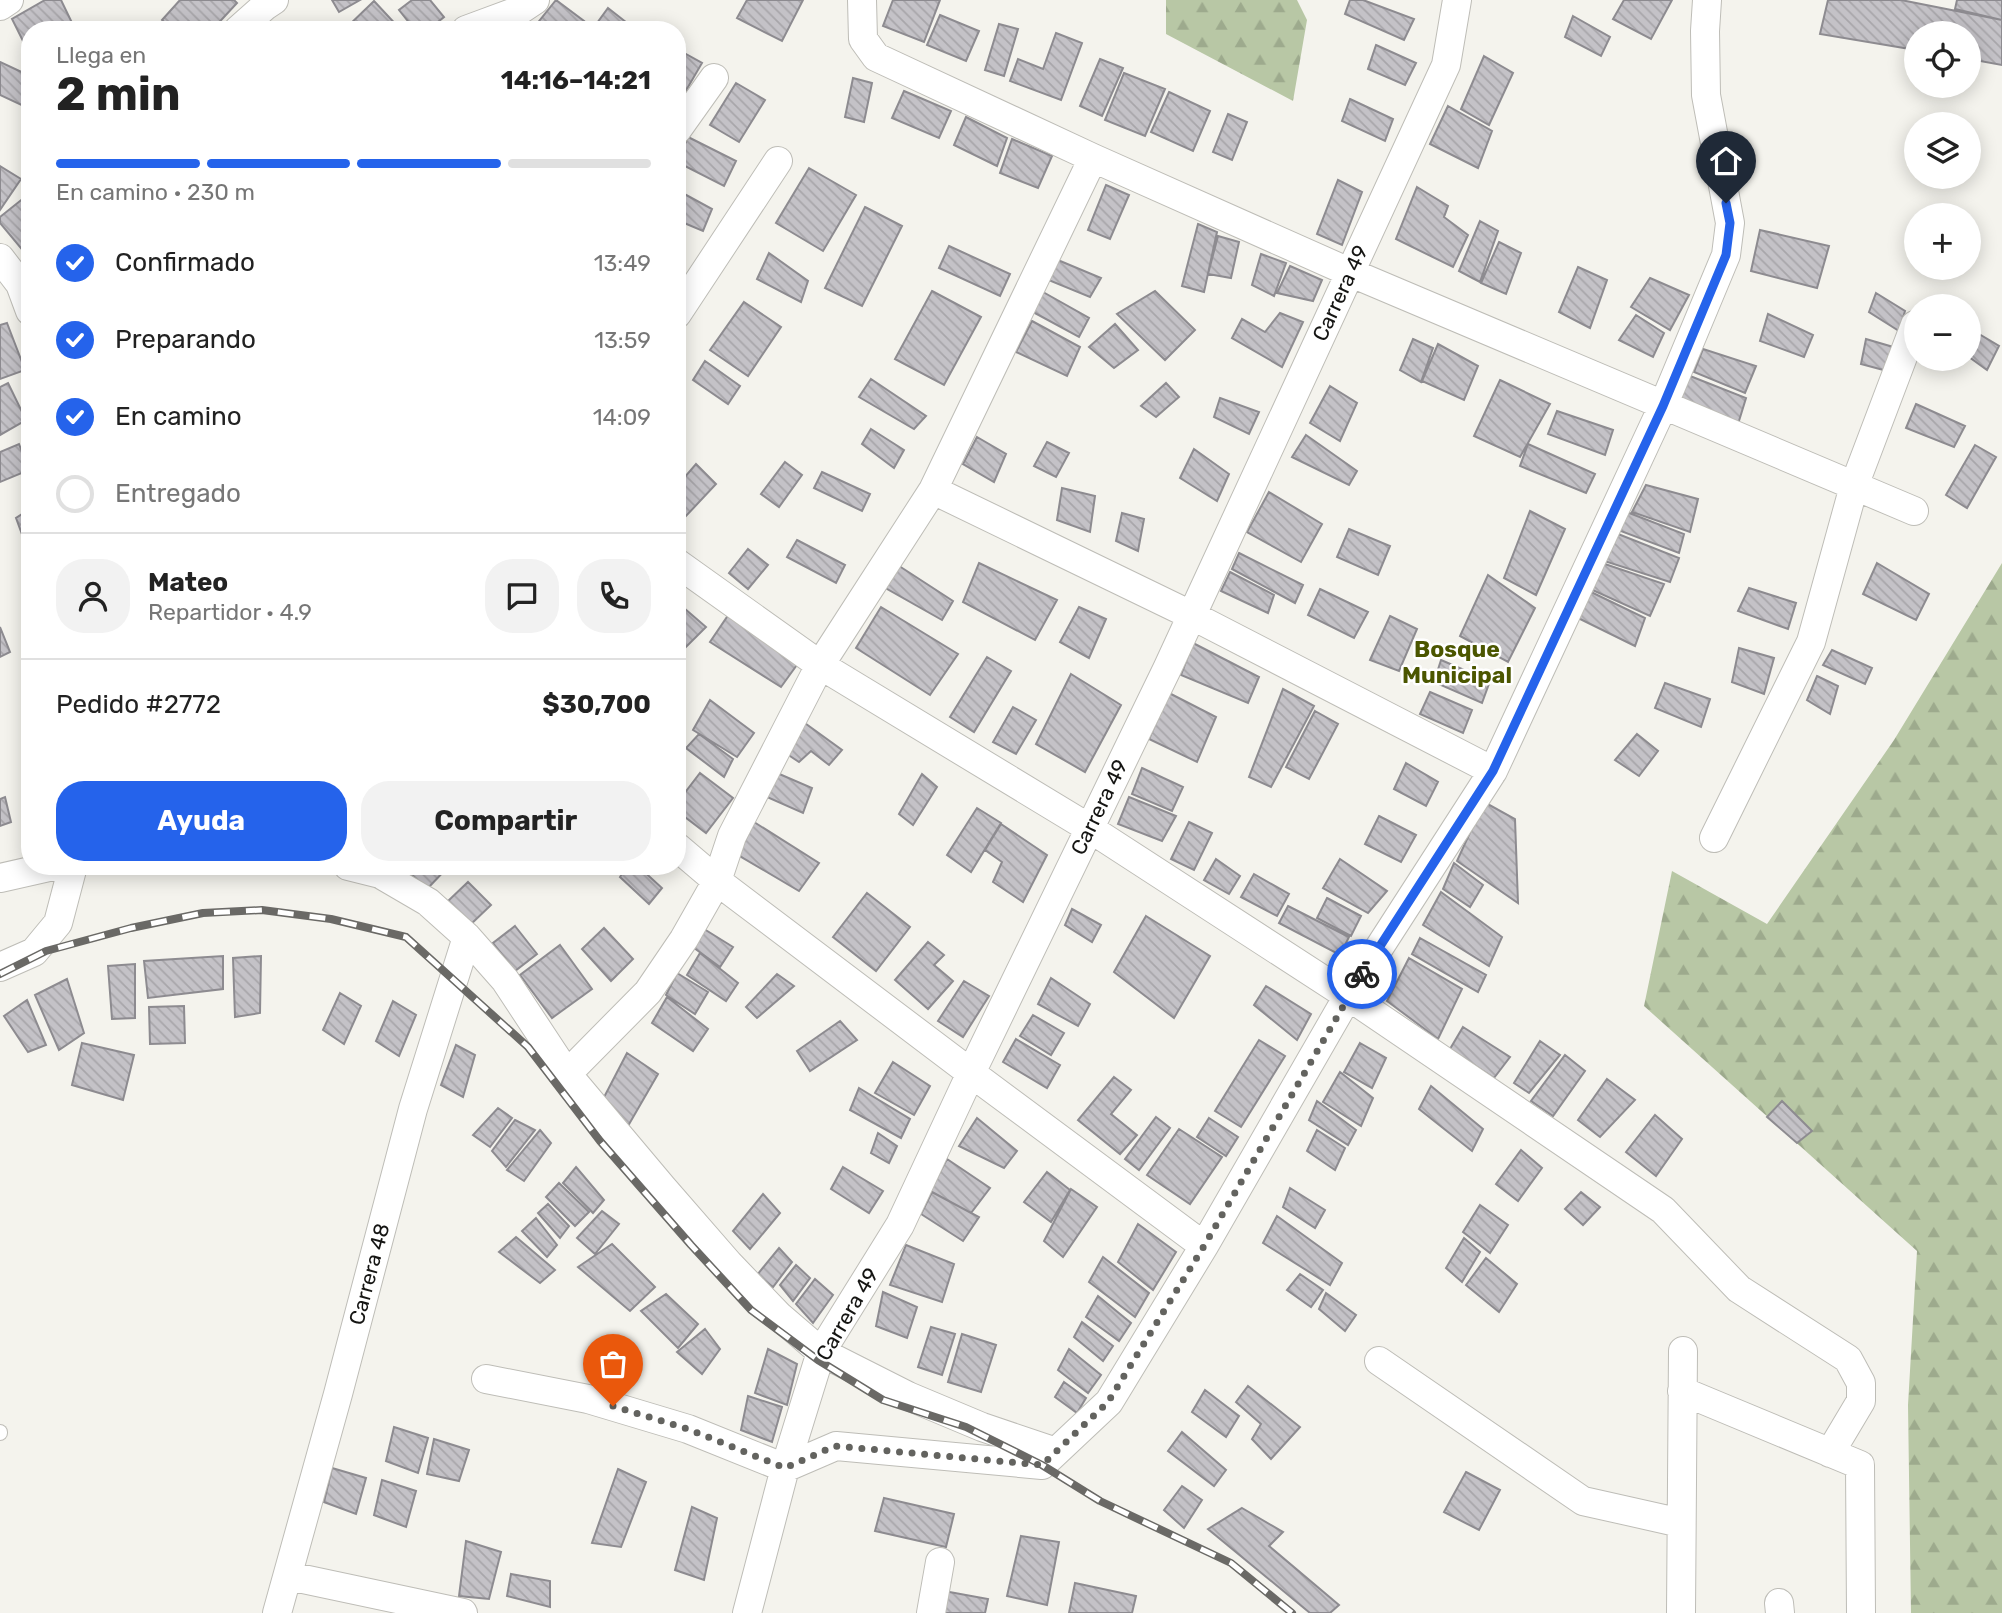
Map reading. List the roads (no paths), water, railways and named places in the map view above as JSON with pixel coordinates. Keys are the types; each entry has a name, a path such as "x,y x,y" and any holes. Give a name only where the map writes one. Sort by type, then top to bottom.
{"street":[{"path":"0,6 9,0"},
{"path":"248,21 274,0"},
{"path":"490,21 520,10 535,0"},
{"path":"862,0 863,39 876,57 1093,158 1349,272 1914,511"},
{"name":"Carrera 49","path":"747,1613 785,1468 821,1352 900,1225 1167,669 1446,65 1457,0"},
{"path":"486,1379 588,1399 688,1429 785,1468 835,1446 1049,1459 1108,1402 1204,1246 1348,996 1493,771 1663,406 1726,255 1730,223 1706,95 1707,0"},
{"path":"686,117 714,78"},
{"path":"567,1074 648,992 684,939 718,881 732,836 820,665 933,490 1093,158"},
{"path":"686,300 778,161"},
{"path":"0,258 21,279"},
{"path":"1714,838 1811,642 1854,486 1904,354"},
{"path":"933,490 1191,615 1493,771"},
{"path":"686,569 820,665 1089,828 1348,996 1664,1210 1740,1289 1848,1359 1861,1383 1861,1401 1830,1453"},
{"path":"686,854 971,1073 1204,1246"},
{"path":"0,878 21,873"},
{"path":"0,967 34,952 58,923 71,875"},
{"path":"382,875 428,902 467,937 505,980 567,1074 729,1264 779,1316 821,1352 908,1396 1049,1459"},
{"name":"Carrera 48","path":"277,1613 414,1110 467,937"},
{"path":"1681,1613 1683,1351"},
{"path":"1379,1361 1583,1500 1681,1523"},
{"path":"1682,1391 1860,1465 1861,1613"},
{"path":"931,1613 940,1562"},
{"path":"289,1576 463,1613"}],"railway":[{"path":"0,974 46,951 131,928 203,913 262,910 331,919 406,937 528,1047 600,1141 751,1310 818,1360 883,1400 966,1427 1042,1465 1100,1501 1231,1563 1292,1613"}],"district":[{"name":"Bosque Municipal","path":"1457,662"}]}
